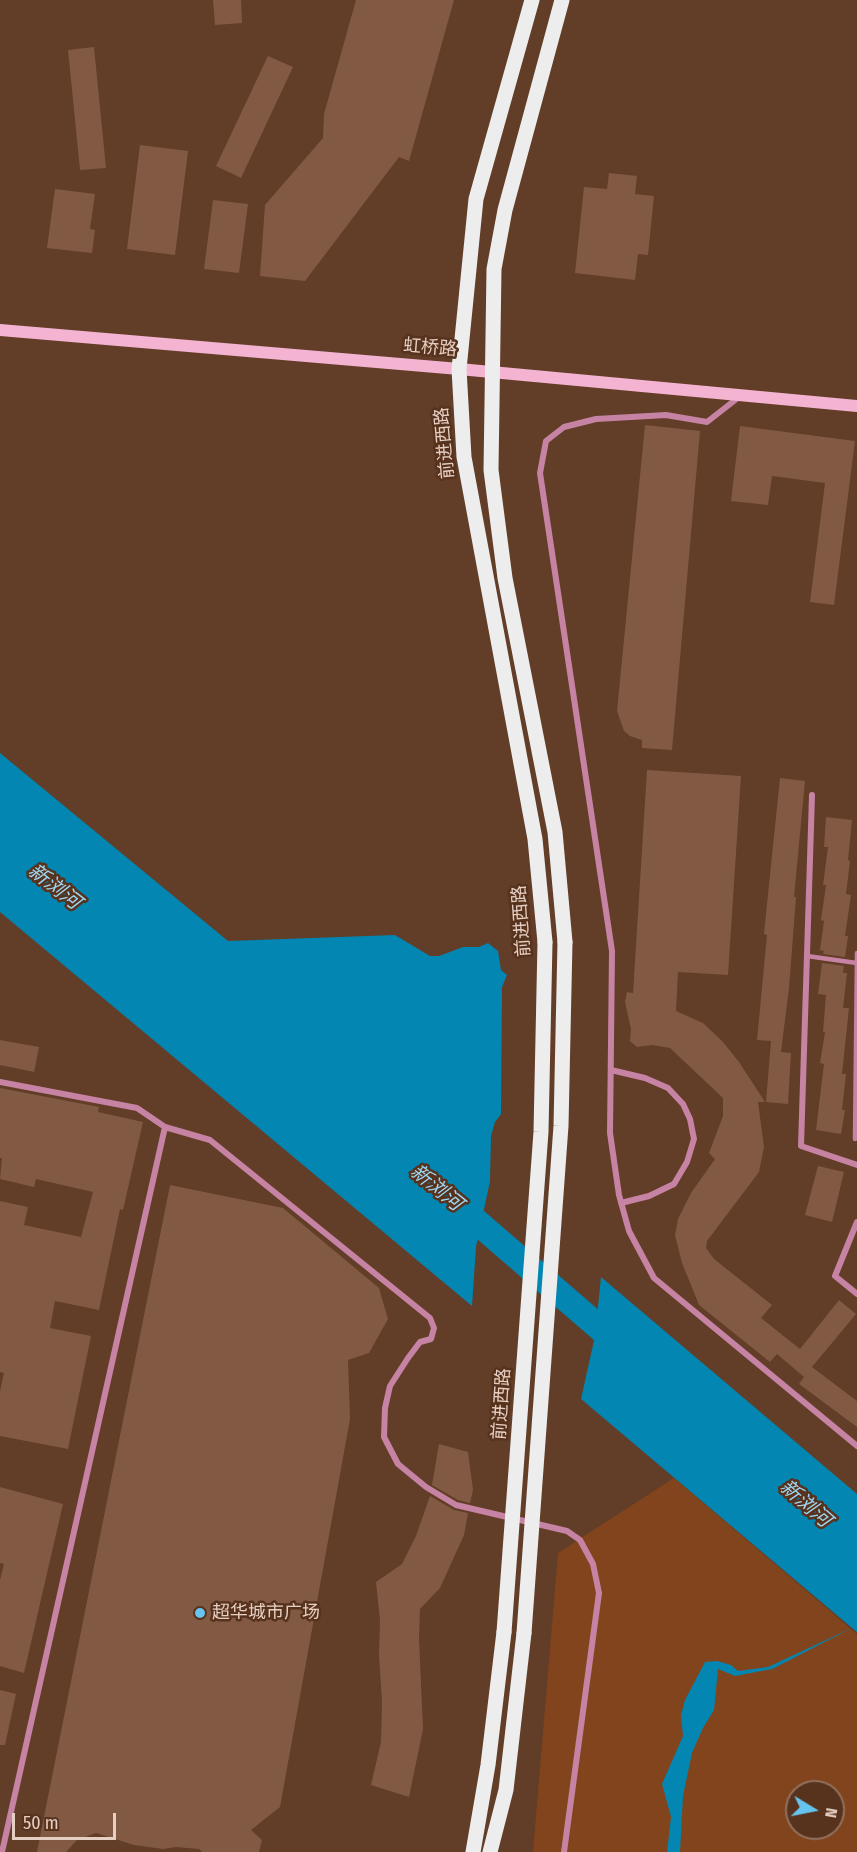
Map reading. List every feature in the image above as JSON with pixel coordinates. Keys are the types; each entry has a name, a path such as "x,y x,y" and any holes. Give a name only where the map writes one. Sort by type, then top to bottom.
{"main road":[{"name":"前进西路","path":"473,1852 488,1765 504,1632 541,1132 545,942 535,839 464,457 459,369 476,199 532,0"},
{"name":"前进西路","path":"490,1852 506,1790 524,1633 561,1126 564,942 555,832 505,578 492,481 494,268 505,210 562,0"}],"street":[{"name":"虹桥路","path":"0,330 857,406"},
{"path":"741,395 707,422 666,415 596,419 564,427 546,441 540,473 612,951 610,1133 621,1203 629,1231 654,1278 857,1446"},
{"path":"812,795 801,1146 857,1165"},
{"path":"610,1070 645,1078 668,1088 683,1104 690,1119 694,1139 687,1162 674,1184 649,1196 621,1203"},
{"path":"0,1082 137,1108 165,1127 210,1140 430,1318 434,1328 431,1339 420,1341 390,1386 384,1437 398,1464 426,1487 456,1505 567,1531 580,1540 593,1564 599,1593 564,1852"},
{"path":"2,1852 165,1127"},
{"path":"857,1222 835,1276 857,1294"}],"lane":[{"path":"855,1139 857,954"},
{"path":"807,956 857,963"}],"shaded area":[{"path":"674,1478 857,1634 857,1852 533,1852 558,1553"}],"water":[{"path":"0,753 228,941 395,935 430,956 439,956 463,947 479,947 488,943 498,951 501,970 507,975 502,987 501,1114 495,1122 491,1136 490,1181 476,1247 472,1306 0,912"},
{"path":"601,1277 857,1494 857,1632 581,1399 595,1336"},
{"path":"852,1628 772,1669 735,1676 718,1669 714,1710 692,1753 683,1796 680,1852 667,1852 671,1817 662,1784 683,1736 681,1715 685,1700 705,1662 717,1661 731,1665 738,1671 768,1667"}],"building":[{"path":"213,0 241,0 242,23 215,25"},
{"path":"356,0 454,0 409,161 399,157 305,281 260,276 265,205 323,138 324,114"},
{"path":"94,47 106,168 80,170 68,50"},
{"path":"268,56 293,67 241,178 216,166"},
{"path":"140,145 188,151 175,255 127,249"},
{"path":"609,173 637,176 635,194 654,196 648,255 638,254 635,280 575,273 584,187 607,189"},
{"path":"55,189 95,194 90,229 95,230 92,253 47,248"},
{"path":"213,200 248,204 239,273 204,269"},
{"path":"645,425 700,431 672,750 642,748 642,740 624,731 617,711"},
{"path":"740,426 855,441 834,605 810,602 825,483 772,476 768,505 731,501"},
{"path":"647,770 741,776 728,975 678,972 676,1011 703,1023 723,1042 765,1102 758,1102 764,1147 759,1172 707,1241 706,1248 714,1259 772,1305 761,1318 800,1349 839,1300 856,1314 812,1367 857,1401 857,1427 799,1384 804,1377 777,1354 770,1362 699,1305 682,1263 675,1235 678,1219 691,1193 715,1159 709,1153 723,1116 723,1098 670,1048 652,1045 637,1047 630,1041 631,1029 625,1002 627,992 633,993"},
{"path":"780,778 805,781 794,897 796,897 789,988 781,1052 791,1053 788,1104 766,1102 771,1041 757,1040 767,935 764,934"},
{"path":"826,817 852,820 846,894 851,895 845,936 848,936 845,957 823,954 824,951 820,950 826,885 823,885 828,847 824,847"},
{"path":"822,963 844,966 843,973 847,973 843,1008 849,1008 842,1074 846,1074 842,1110 845,1110 841,1134 816,1130 824,1064 820,1063 825,1032 823,1032 826,995 818,994"},
{"path":"0,1040 39,1047 34,1072 0,1065"},
{"path":"0,1088 99,1107 98,1112 143,1122 123,1210 120,1209 99,1310 55,1301 50,1328 91,1336 68,1449 0,1436 0,1391 4,1373 0,1372 0,1201 28,1207 24,1225 81,1237 93,1192 36,1179 34,1187 0,1179 2,1158 0,1158"},
{"path":"818,1166 844,1172 832,1222 805,1215"},
{"name":"超华城市广场","path":"170,1185 283,1208 379,1288 388,1319 369,1353 348,1360 350,1419 280,1807 251,1830 262,1840 259,1852 202,1852 199,1849 176,1847 163,1849 134,1845 96,1833 77,1840 66,1852 37,1852"},
{"path":"439,1444 468,1452 473,1490 470,1503 458,1500 432,1485"},
{"path":"0,1487 63,1504 24,1673 0,1666 0,1580 4,1564 0,1563"},
{"path":"430,1496 454,1510 468,1513 464,1535 440,1588 420,1609 423,1729 409,1797 371,1785 381,1742 380,1620 376,1582 402,1564 416,1536"},
{"path":"0,1690 16,1694 5,1745 0,1745"}],"waterway":[{"name":"新浏河","path":"455,1203 623,1348"}],"place":[{"name":"超华城市广场","path":"200,1613"}]}
